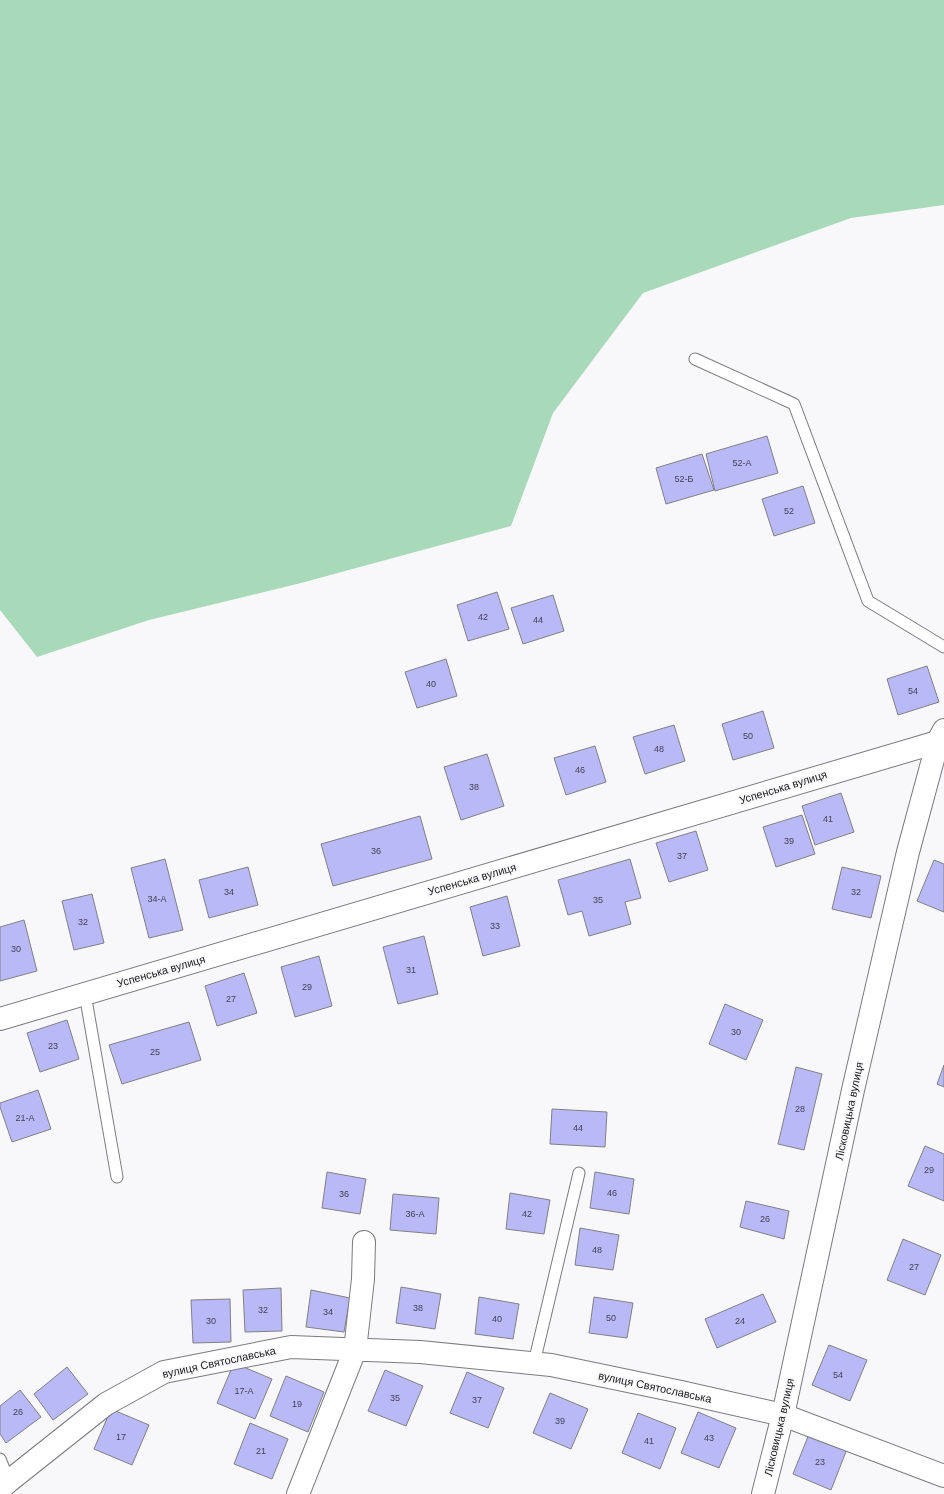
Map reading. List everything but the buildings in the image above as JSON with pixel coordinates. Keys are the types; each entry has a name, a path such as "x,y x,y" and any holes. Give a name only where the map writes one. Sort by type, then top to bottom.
{"street":[{"name":"Успенська вулиця","path":"0,1019 942,737"},
{"name":"Лісковицька вулиця","path":"763,1494 783,1415 853,1090 908,852 942,737"},
{"path":"298,1494 355,1350 363,1278 364,1242"},
{"name":"вулиця Святославська","path":"4,1485 106,1404 164,1372 291,1347 420,1352 551,1365 783,1415 944,1476"}],"lane":[{"path":"695,359 794,404 868,601 944,647"},
{"path":"85,994 117,1176"},
{"path":"534,1363 579,1173"},
{"path":"0,1459 4,1485"}],"green space":[{"path":"0,0 944,0 944,205 851,218 643,293 553,413 511,526 301,583 149,620 37,657 0,610"}]}
